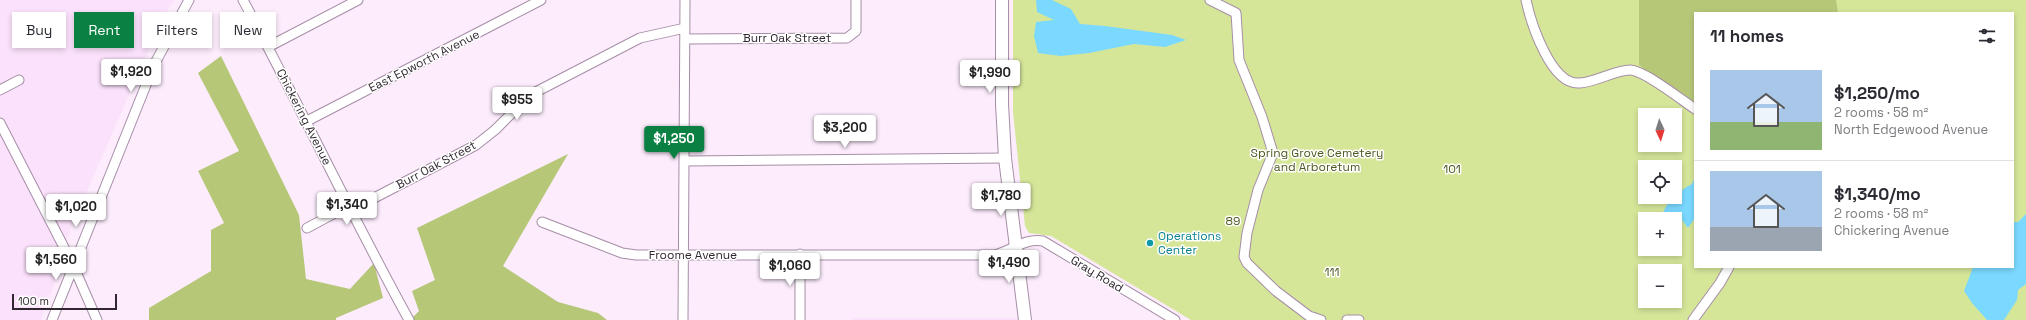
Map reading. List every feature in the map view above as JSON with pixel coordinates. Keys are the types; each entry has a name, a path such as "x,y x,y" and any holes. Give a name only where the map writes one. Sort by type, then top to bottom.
{"main road":[{"path":"1002,0 1002,104 1005,158 1025,320"}],"street":[{"path":"52,320 154,65 189,0"},
{"name":"Chickering Avenue","path":"243,0 249,12"},
{"path":"276,43 358,0"},
{"name":"East Epworth Avenue","path":"307,121 541,0"},
{"path":"683,320 685,0"},
{"name":"Burr Oak Street","path":"685,39 847,38 856,31 856,0"},
{"path":"1210,0 1236,13 1239,60 1262,117 1273,153 1258,190 1247,233 1244,256 1248,263 1287,300 1308,316 1321,320"},
{"path":"1526,0 1538,38 1558,73 1564,80 1572,83 1581,83 1631,70 1646,76 1694,108"},
{"name":"Burr Oak Street","path":"307,228 350,208 476,144 495,130 530,95 640,38 685,28"},
{"name":"Chickering Avenue","path":"269,48 409,320"},
{"path":"0,90 19,80"},
{"path":"0,122 73,265 97,320"},
{"path":"685,161 1005,158"},
{"name":"Froome Avenue","path":"542,222 622,253 636,255 994,255 1007,252 1016,245"},
{"name":"Gray Road","path":"1016,245 1030,240 1043,241 1175,320"},
{"path":"800,254 800,320"},
{"path":"1693,320 1720,283 1728,268"},
{"path":"1347,320 1359,320"}],"shaded area":[{"path":"0,0 174,0 166,12 142,12 142,48 149,48 70,230 61,265 41,320 0,320"},
{"path":"853,318 1025,318 1025,320 853,320"}],"green space":[{"name":"Spring Grove Cemetery and Arboretum","path":"1013,0 2026,0 2026,320 1191,320 1051,236 1029,233 1025,226 1013,112"},
{"path":"1639,0 1836,0 1838,12 1694,12 1694,106 1639,65"},
{"path":"221,56 299,215 306,279 350,289 374,263 383,298 336,318 336,320 149,320 149,308 211,271 211,230 224,223 198,171 239,151 198,73"},
{"path":"568,154 503,266 558,302 598,313 607,320 410,320 419,311 412,291 435,280 417,228"}],"water":[{"path":"1036,0 1052,0 1071,9 1080,24 1172,35 1186,40 1165,47 1134,44 1089,53 1061,56 1038,53 1034,36 1036,22 1054,20 1037,12"},
{"path":"1694,179 1694,219 1688,228 1682,220 1682,212 1663,212 1668,204 1682,204 1682,189 1692,184"},
{"path":"2026,214 2026,284 2018,290 2017,300 2004,320 1987,320 1964,291 1973,268 2014,268 2014,222 2018,222"}],"place":[{"name":"Operations Center","path":"1150,243"}],"park label":[{"name":"101","path":"1452,169"},
{"name":"89","path":"1233,221"},
{"name":"111","path":"1332,272"}]}
